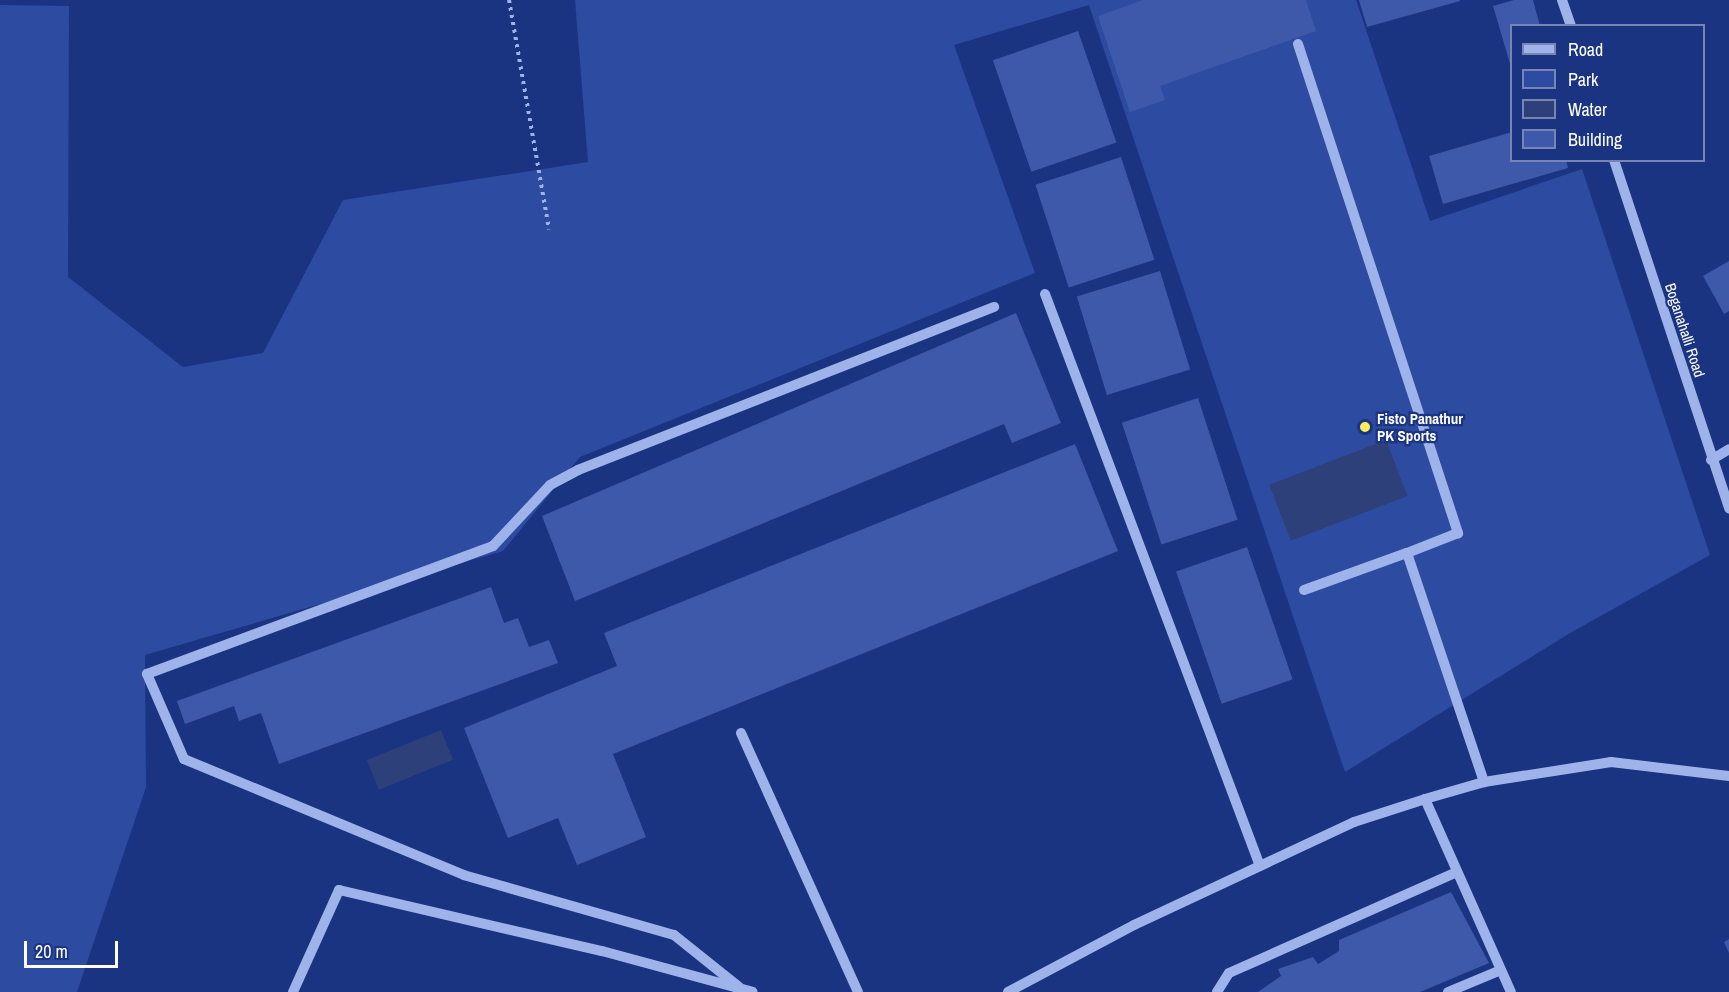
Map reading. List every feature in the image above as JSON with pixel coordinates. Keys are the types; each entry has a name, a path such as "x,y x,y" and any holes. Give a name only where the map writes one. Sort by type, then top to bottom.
{"street":[{"path":"1562,0 1570,24"},
{"path":"1298,44 1458,532 1304,590"},
{"name":"Boganahalli Road","path":"1615,162 1711,460 1729,508"},
{"path":"1045,294 1260,866"},
{"path":"740,987 674,934 464,875 184,759 147,675 493,546 550,485 578,470 994,307"},
{"path":"1711,460 1729,449"},
{"path":"1407,553 1484,782"},
{"path":"741,733 858,992"},
{"path":"1008,992 1134,925 1354,822 1426,802 1484,782 1611,762 1729,776"},
{"path":"1426,802 1511,992"},
{"path":"1217,992 1229,973 1457,872"},
{"path":"293,992 339,890 753,992"},
{"path":"1448,992 1501,970"}],"path":[{"path":"509,0 549,230"}],"green space":[{"path":"575,0 1356,0 1430,221 1582,169 1710,555 1570,633 1345,772 1089,5 954,45 1035,273 580,457 503,551 145,655 146,787 77,992 0,992 0,5 69,6 68,277 183,367 263,353 343,200 588,162"}],"water":[{"path":"1386,440 1408,496 1291,541 1269,485"},
{"path":"441,730 453,760 379,790 367,760"}],"building":[{"path":"1143,0 1306,0 1316,31 1160,86 1165,100 1130,112 1098,16"},
{"path":"1359,0 1460,0 1460,1 1367,27"},
{"path":"1514,0 1533,0 1539,24 1510,24 1510,64 1493,6"},
{"path":"1078,31 1116,143 1031,172 993,60"},
{"path":"1510,133 1510,162 1566,162 1568,168 1443,204 1429,156"},
{"path":"1121,157 1154,260 1069,288 1035,185"},
{"path":"1729,261 1729,311 1724,314 1703,276"},
{"path":"1160,271 1190,369 1107,395 1077,296"},
{"path":"1016,313 1061,423 1012,443 1004,424 575,601 542,516"},
{"path":"1198,398 1238,520 1161,544 1122,423"},
{"path":"1075,444 1118,551 613,754 646,837 577,865 558,818 508,838 464,728 617,666 604,633"},
{"path":"1247,547 1293,679 1222,704 1176,571"},
{"path":"491,587 504,623 518,618 529,647 549,640 558,663 279,764 261,713 239,721 234,706 185,724 177,701"},
{"path":"1451,892 1489,963 1420,992 1258,992 1281,976 1278,969 1313,957 1318,964 1339,951 1339,940"},
{"path":"1729,939 1729,953 1724,942"}],"place":[{"name":"Fisto Panathur PK Sports","path":"1365,427"}]}
